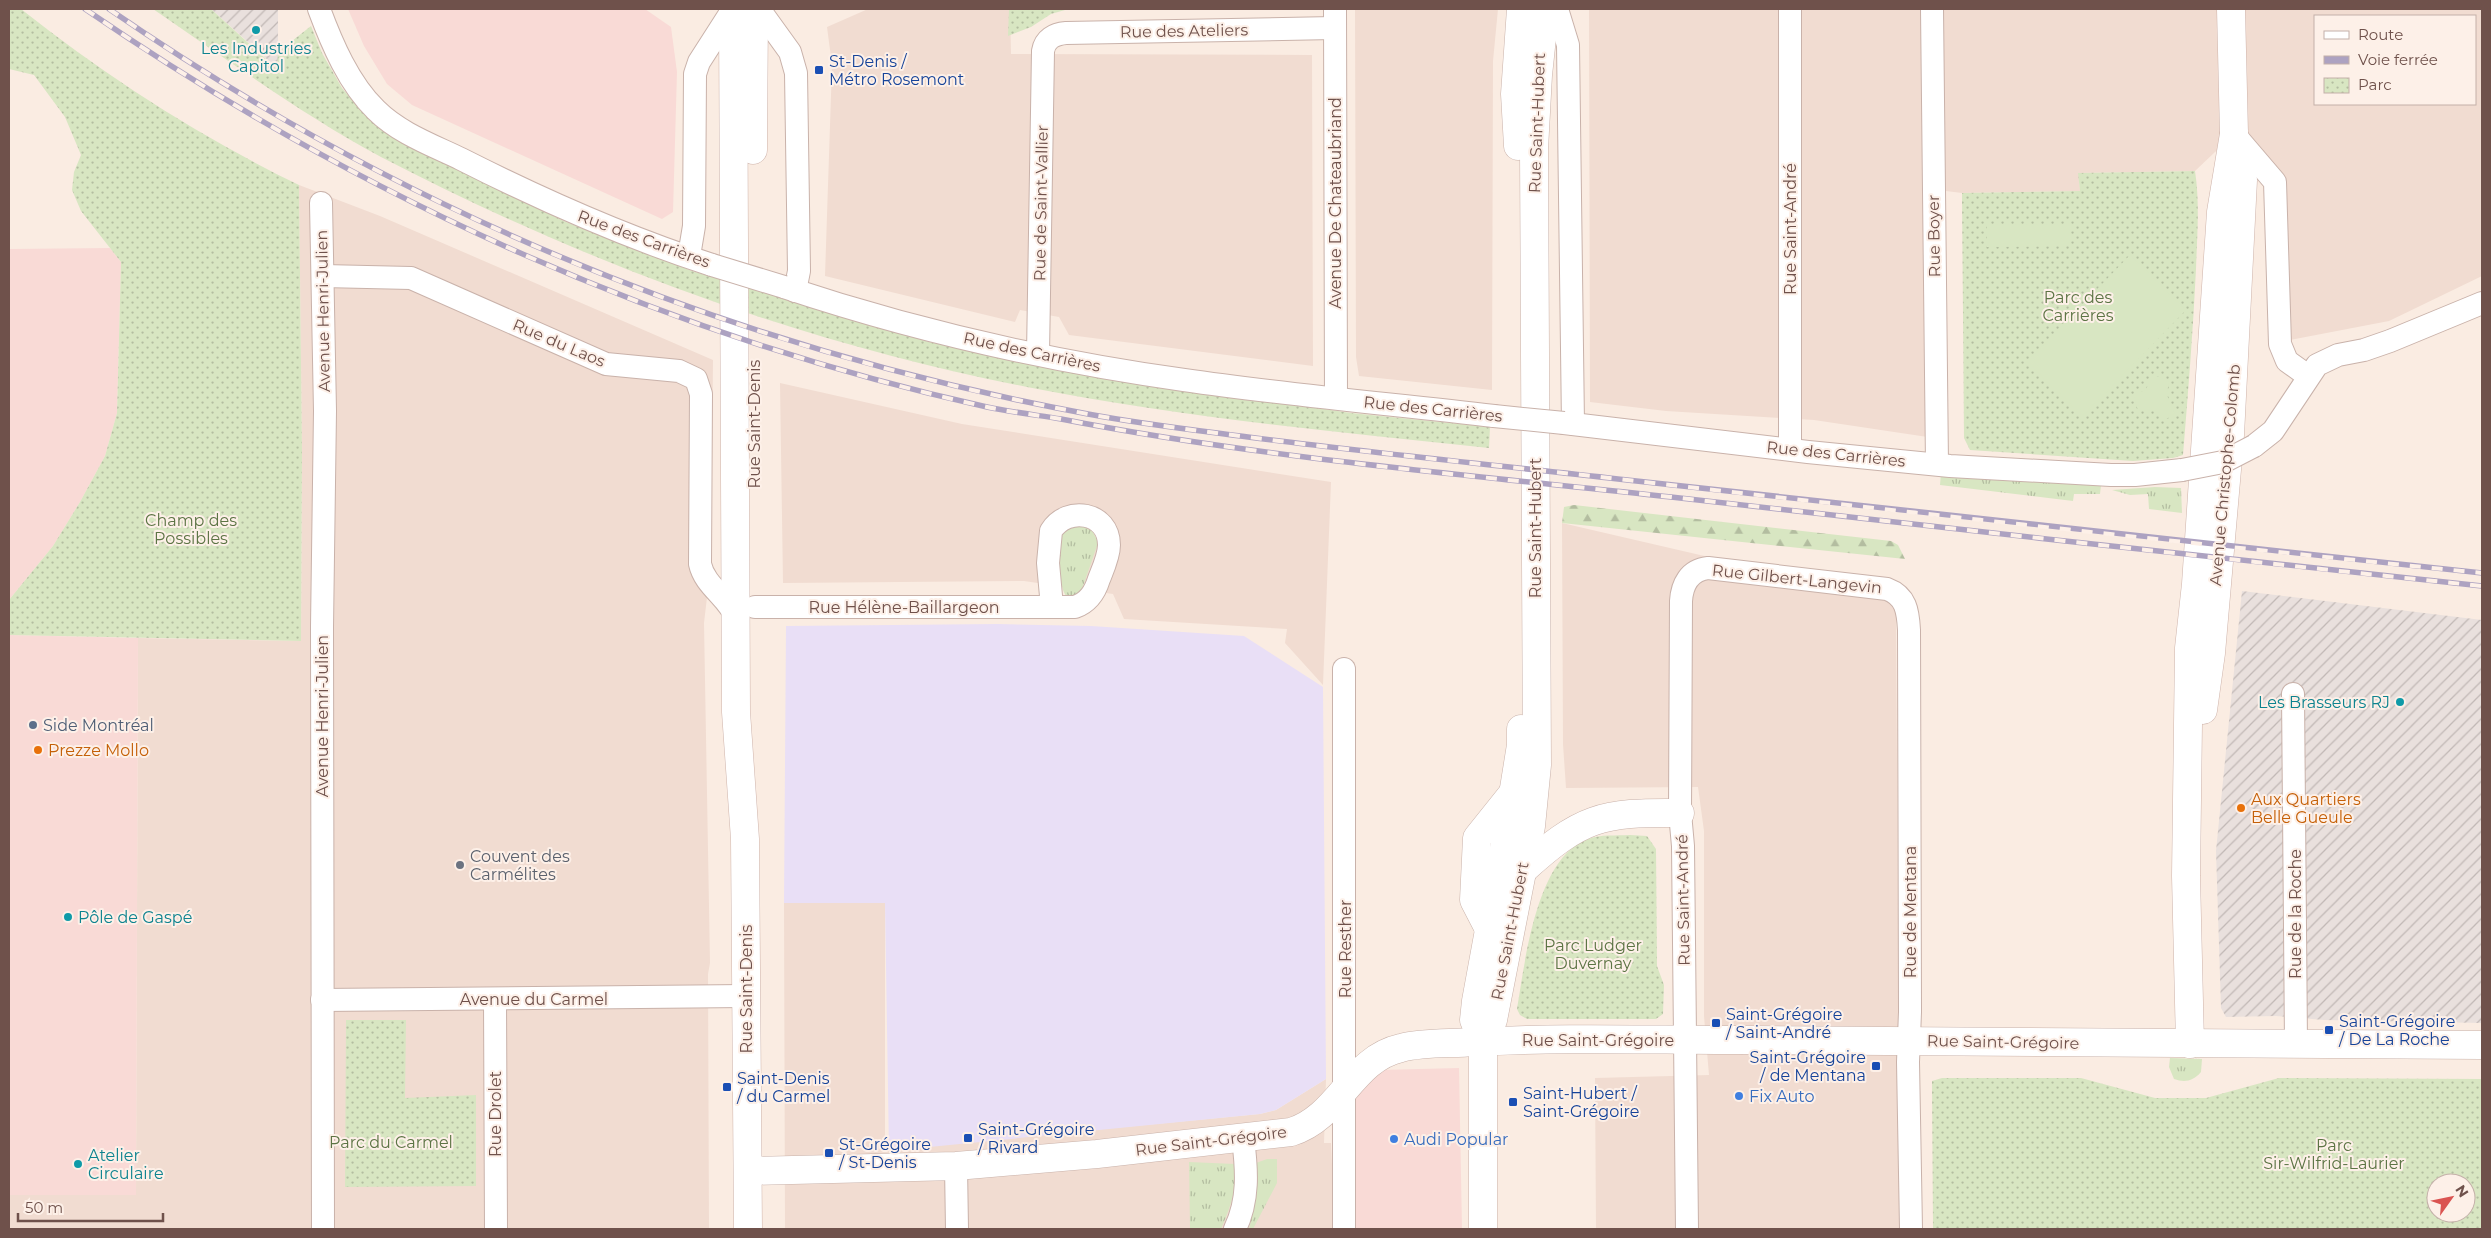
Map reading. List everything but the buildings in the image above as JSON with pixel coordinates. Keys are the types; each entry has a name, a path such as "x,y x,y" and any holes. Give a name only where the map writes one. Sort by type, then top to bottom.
{"street":[{"name":"Rue des Carrières","path":"319,9 352,80 374,109 396,126 513,186 596,222 712,264 789,289 904,322 1038,354 1181,380 1937,464 2135,475 2182,470 2223,462 2254,446 2273,430 2317,365 2338,355 2364,350 2390,341 2482,303"},
{"name":"Rue Saint-Denis","path":"689,256 694,226 695,74 699,62 733,9"},
{"name":"Rue Saint-Denis","path":"733,9 746,614 755,712 745,839 748,1229"},
{"name":"Rue Saint-Denis","path":"746,614 754,9"},
{"path":"759,9 790,52 796,73 799,271 789,289"},
{"name":"Rue Saint-Hubert","path":"1483,1229 1483,1042 1474,1020 1489,929 1474,900 1477,838 1513,793 1521,745 1518,139 1515,94 1521,9"},
{"name":"Rue Saint-Hubert","path":"1483,1042 1493,1020 1531,826 1537,765 1534,149 1538,75 1545,9"},
{"name":"Rue Saint-Hubert","path":"1556,9 1568,45 1569,424"},
{"name":"Rue Saint-André","path":"1790,9 1790,449"},
{"name":"Rue Boyer","path":"1932,9 1937,464"},
{"name":"Avenue Christophe-Colomb","path":"2190,1044 2186,886 2188,815 2211,652 2230,435 2243,180 2234,134 2231,9"},
{"name":"Rue des Ateliers","path":"1043,51 1044,45 1049,39 1066,33 1334,18"},
{"name":"Avenue De Chateaubriand","path":"1334,18 1336,398"},
{"name":"Rue de Saint-Vallier","path":"1038,354 1043,51"},
{"path":"2234,134 2275,182 2280,344 2287,361 2308,376"},
{"name":"Avenue Henri-Julien","path":"321,203 323,276 323,1229"},
{"name":"Rue du Laos","path":"323,276 411,278 606,364 679,371 696,379 701,394 700,564 704,576 728,601 746,614"},
{"name":"Rue Gilbert-Langevin","path":"1692,575 1708,568 1882,588 1892,591 1901,597"},
{"name":"Rue Saint-André","path":"1687,1229 1683,846 1680,813 1681,602 1684,585 1692,575"},
{"name":"Rue de Mentana","path":"1901,597 1906,606 1909,622 1911,1229"},
{"name":"Rue Hélène-Baillargeon","path":"746,614 1052,607"},
{"name":"Rue Resther","path":"1344,669 1344,1229"},
{"name":"Rue de la Roche","path":"2293,694 2296,1044"},
{"path":"1522,871 1562,836 1588,822 1622,815 1680,813"},
{"name":"Avenue du Carmel","path":"322,1000 495,1000 746,996"},
{"name":"Rue Drolet","path":"495,1000 496,1229"},
{"name":"Rue Saint-Grégoire","path":"748,1171 956,1166 1243,1139 1291,1132 1310,1126 1325,1114 1343,1091 1367,1066 1393,1050 1421,1045 1483,1042 1684,1040 2482,1045"},
{"path":"1235,1229 1243,1211 1246,1193 1243,1139"},
{"path":"956,1166 957,1229"}],"shaded area":[{"name":"Les Industries Capitol","path":"211,9 278,9 278,69"},
{"path":"348,9 645,9 671,27 677,72 673,212 662,219 412,105 387,84 364,46"},
{"path":"868,9 1010,9 1011,54 1312,55 1313,366 1069,335 1059,317 1020,310 1015,322 825,276 832,65 827,27"},
{"path":"1355,9 1498,9 1493,61 1492,390 1359,376 1356,357"},
{"path":"1589,9 2482,9 2482,276 2389,321 2285,341 2278,181 2234,134 2195,171 2079,173 2080,191 1962,193 1938,190 1941,439 1814,420 1666,411 1590,402"},
{"path":"299,185 380,216 713,360 711,563 704,623 710,963 708,974 709,1229 9,1229 9,1195 136,1195 138,638 301,641 302,451"},
{"path":"110,248 121,262 117,413 105,456 53,546 9,600 9,249"},
{"path":"780,383 962,424 1331,482 1323,685 1285,643 1287,629 1124,619 1113,594 1024,581 783,583"},
{"path":"1562,523 1886,598 1896,611 1900,1229 1596,1229 1595,1078 1709,1075 1704,1016 1704,831 1698,787 1566,788 1563,744"},
{"path":"2242,591 2482,620 2482,1023 2324,1020 2276,1016 2226,1017 2221,1008 2216,851"},
{"path":"998,624 1091,626 1244,636 1323,687 1326,1079 1276,1110 1260,1114 889,1151 885,903 784,903 786,626"},
{"name":"Pôle de Gaspé","path":"9,635 138,638 136,1195 9,1195"},
{"path":"784,903 885,903 885,1147 956,1143 1260,1114 1276,1110 1326,1079 1324,1143 1331,1143 1335,1229 785,1229"},
{"path":"1459,1068 1462,1229 1347,1229 1347,1103 1380,1070"}],"green space":[{"name":"Champ des Possibles","path":"9,9 21,9 87,58 155,104 226,147 299,185 302,451 301,641 9,635 9,600 53,546 105,456 117,413 121,262 81,211 72,190 74,172 81,155 65,117 34,75 9,69"},
{"path":"153,9 211,9 277,69 278,52 311,26 322,53 342,88 363,113 396,139 566,222 692,271 929,342 1059,370 1351,413 1490,427 1489,448 1258,423 1084,398 943,369 778,323 616,265 458,196 381,157 322,123"},
{"path":"1009,9 1306,9 1065,10 1051,14 1031,27 1008,36"},
{"name":"Parc des Carrières","path":"2195,171 2198,208 2196,269 2183,455 2173,458 2133,461 1970,450 1964,438 1962,193 2080,191 2078,173"},
{"path":"2069,224 2069,246 1987,247 1987,225"},
{"path":"2130,255 2186,310 2083,416 2027,362"},
{"path":"2153,375 2169,380 2167,395 2175,414 2163,421 2153,410 2138,411 2134,396 2146,389"},
{"path":"1941,473 2101,485 2100,494 2074,494 2073,501 1940,485"},
{"path":"2155,487 2181,488 2182,513 2149,509 2148,494 2130,495 2112,490"},
{"path":"1574,505 1891,541 1898,545 1905,559 1562,523 1564,507"},
{"path":"1076,524 1092,530 1097,540 1097,546 1081,592 1079,595 1067,597 1060,576 1061,540 1062,534"},
{"name":"Parc Ludger Duvernay","path":"1603,836 1647,836 1656,849 1657,966 1664,985 1663,1014 1656,1019 1527,1019 1520,1015 1517,1009 1529,940 1545,889 1556,867 1570,850 1588,839"},
{"name":"Parc du Carmel","path":"346,1020 406,1020 405,1098 476,1095 476,1186 345,1187"},
{"path":"2170,1058 2202,1059 2201,1072 2189,1080 2174,1079 2169,1067"},
{"name":"Parc Sir-Wilfrid-Laurier","path":"1942,1078 2081,1078 2155,1098 2206,1098 2279,1078 2482,1079 2482,1229 1933,1229 1932,1081"},
{"path":"1267,1159 1277,1159 1277,1183 1253,1229 1249,1229 1256,1196 1256,1163"},
{"path":"1189,1162 1235,1164 1236,1180 1230,1206 1221,1229 1190,1229"}],"railway":[{"path":"85,9 189,77 296,140 405,199 517,252 631,299 747,341 866,377 987,407 1137,433 1289,455 2482,586"},
{"path":"109,9 222,83 337,149 456,210 576,264 700,311 826,352 956,386 1108,418 1294,443 2050,528 2482,573"}],"place":[{"name":"Les Industries Capitol","path":"256,30"},
{"name":"St-Denis / Métro Rosemont","path":"819,70"},
{"name":"Les Brasseurs RJ","path":"2400,702"},
{"name":"Side Montréal","path":"33,725"},
{"name":"Prezze Mollo","path":"38,750"},
{"name":"Aux Quartiers Belle Gueule","path":"2241,808"},
{"name":"Couvent des Carmélites","path":"460,865"},
{"name":"Pôle de Gaspé","path":"68,917"},
{"name":"Saint-Grégoire / Saint-André","path":"1716,1023"},
{"name":"Saint-Grégoire / De La Roche","path":"2329,1030"},
{"name":"Saint-Grégoire / de Mentana","path":"1876,1066"},
{"name":"Saint-Denis / du Carmel","path":"727,1087"},
{"name":"Fix Auto","path":"1739,1096"},
{"name":"Saint-Hubert / Saint-Grégoire","path":"1513,1102"},
{"name":"Saint-Grégoire / Rivard","path":"968,1138"},
{"name":"Audi Popular","path":"1394,1139"},
{"name":"St-Grégoire / St-Denis","path":"829,1153"},
{"name":"Atelier Circulaire","path":"78,1164"}]}
